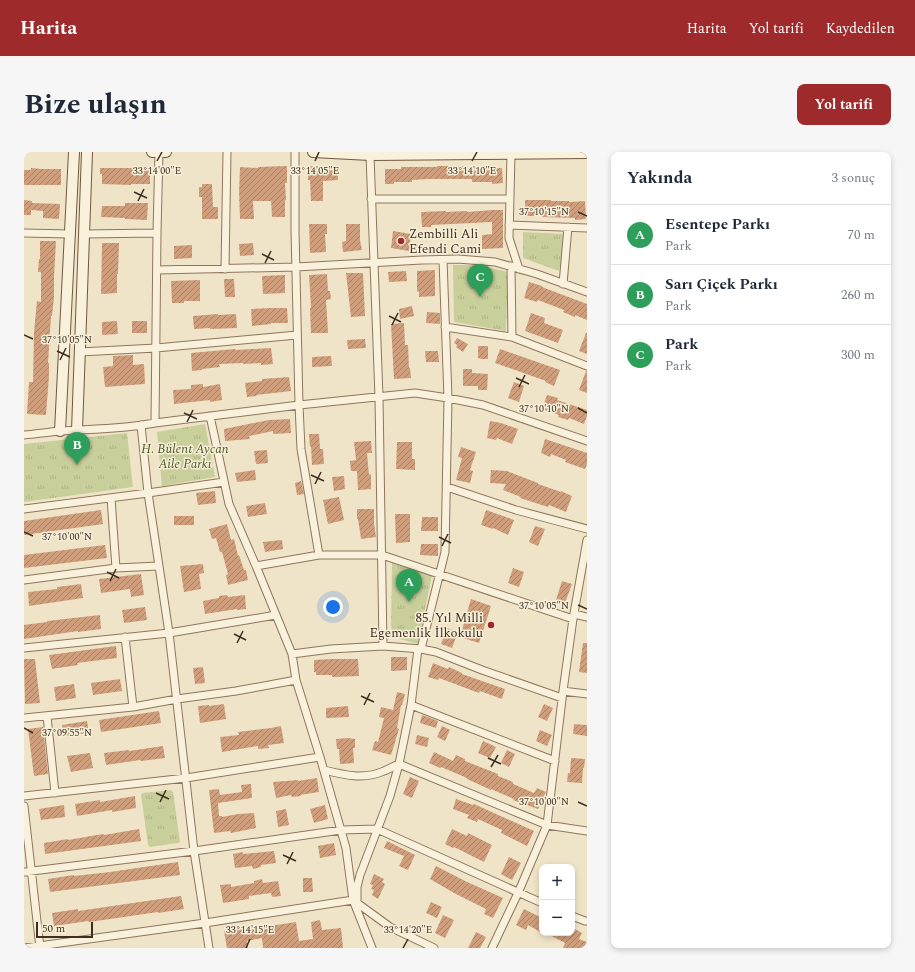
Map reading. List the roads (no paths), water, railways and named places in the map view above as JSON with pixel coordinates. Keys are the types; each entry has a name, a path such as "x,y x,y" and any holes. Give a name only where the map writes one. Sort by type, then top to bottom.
{"main road":[{"path":"60,431 74,152"},
{"path":"77,431 87,152"},
{"path":"152,152 166,152"},
{"path":"313,152 370,155 587,154"}],"street":[{"path":"155,423 159,152"},
{"path":"225,269 227,152"},
{"path":"294,152 297,335 301,449 319,555"},
{"path":"511,154 509,238 519,269"},
{"path":"370,155 379,397 383,646"},
{"path":"371,199 510,199"},
{"path":"509,225 587,228"},
{"path":"563,284 568,227"},
{"path":"84,234 157,232"},
{"path":"24,233 70,234"},
{"path":"157,270 296,267 422,260 458,260 495,262 587,292"},
{"path":"355,902 360,875 390,796 399,764 411,705 420,649 445,552 448,398 443,260"},
{"path":"511,266 512,337"},
{"path":"445,327 512,337 587,366"},
{"path":"80,352 156,348 297,335"},
{"path":"24,436 60,431 141,426 299,405 415,393 483,405 587,441"},
{"path":"210,416 229,504 292,654 296,680 346,848 355,902 372,948"},
{"path":"141,426 148,494 169,633 194,851 209,948"},
{"path":"24,509 148,494 224,482"},
{"path":"447,486 516,510 587,529"},
{"path":"111,498 116,568"},
{"path":"492,948 518,893 547,825 562,694 573,616 587,540"},
{"path":"256,566 319,555 382,555 573,616 587,617"},
{"path":"24,580 116,568 159,566"},
{"path":"24,648 169,633 276,615"},
{"path":"125,637 133,707"},
{"path":"292,654 331,649 383,646 420,649 436,652 482,670 562,694 587,694"},
{"path":"24,718 133,707 296,680"},
{"path":"411,705 555,762"},
{"path":"47,716 55,793"},
{"path":"24,796 186,778 320,757"},
{"path":"324,770 356,776 367,776 384,772 399,764"},
{"path":"399,764 547,825 587,831"},
{"path":"24,806 28,871 40,947"},
{"path":"28,871 194,851 341,830 377,830 539,902"},
{"path":"24,948 40,947 355,902 390,927 434,948"},
{"path":"575,917 587,921"}],"place":[{"name":"Zembilli Ali Efendi Cami","path":"401,241"},
{"name":"Park","path":"480,297"},
{"name":"Sarı Çiçek Parkı","path":"77,465"},
{"name":"Esentepe Parkı","path":"409,602"},
{"name":"85. Yıl Milli Egemenlik İlkokulu","path":"491,625"}],"park label":[{"name":"H. Bülent Aycan Aile Parkı","path":"185,456"}]}
